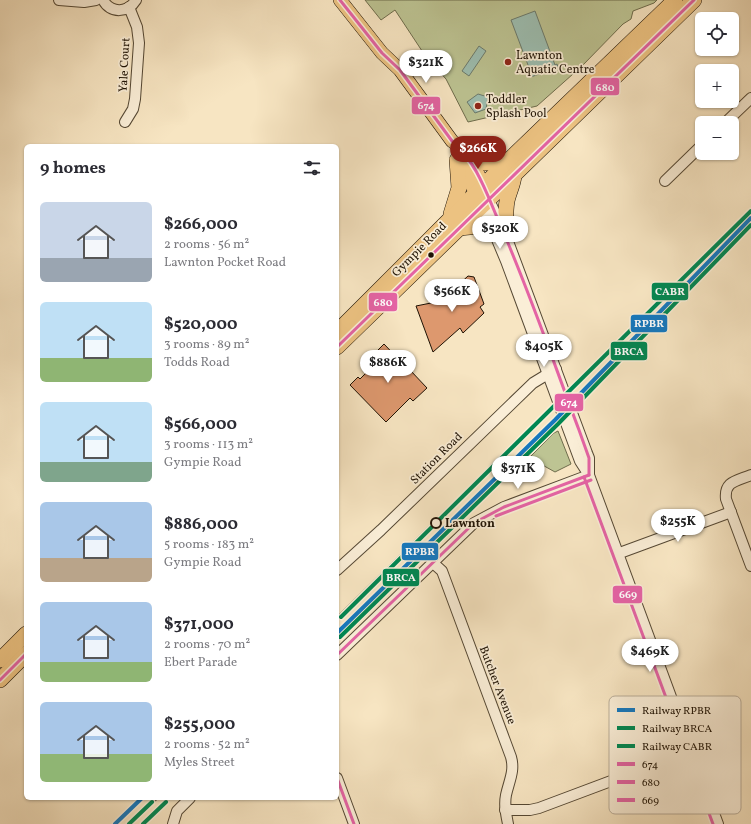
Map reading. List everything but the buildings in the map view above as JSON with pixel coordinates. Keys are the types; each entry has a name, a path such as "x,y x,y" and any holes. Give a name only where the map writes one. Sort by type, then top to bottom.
{"highway":[{"name":"Gympie Road","path":"483,196 509,160 675,0"},
{"name":"Gympie Road","path":"339,330 483,196 514,175 694,0"},
{"path":"509,160 486,163 462,158 460,188 454,224 480,226 501,235 507,199 513,185 514,175"},
{"name":"Gympie Road","path":"339,345 454,224"},
{"path":"0,660 24,636"},
{"path":"0,680 24,656"}],"main road":[{"path":"340,0 382,53 400,70 452,141 460,147 462,158 483,196"},
{"path":"350,0 396,59 400,70"}],"street":[{"path":"59,0 79,2 96,0"},
{"path":"103,0 107,6 116,10 120,10 132,4"},
{"name":"Yale Court","path":"125,122 133,109 135,99 139,42 132,4"},
{"path":"732,116 751,98"},
{"path":"665,181 695,152"},
{"path":"483,196 501,235 552,371 589,458 589,475 670,696"},
{"name":"Station Road","path":"339,568 396,516 533,383 552,371"},
{"path":"339,653 468,527 485,516 589,475"},
{"path":"751,475 734,482 727,487 726,499 751,566"},
{"path":"617,554 731,512"},
{"name":"Butcher Avenue","path":"432,562 442,572 511,757 513,764 512,776 506,794 508,824"},
{"path":"506,810 530,810 539,808 609,782"},
{"path":"339,783 354,824"},
{"path":"173,822 177,811 188,800"},
{"path":"714,814 718,824"}],"green space":[{"name":"Lawnton Aquatic Centre","path":"365,0 657,0 654,3 633,11 631,19 623,24 582,66 537,106 468,122 446,79 426,57 395,10 381,20"},
{"path":"558,431 571,464 555,472 537,462 523,467 520,463 530,457 554,433"}],"shaded area":[{"path":"535,11 555,65 557,64 558,67 531,77 531,73 511,20"},
{"path":"479,46 486,51 469,76 462,71"},
{"name":"Toddler Splash Pool","path":"478,94 488,97 486,109 475,113 467,102"}],"railway":[{"path":"339,617 751,211"},
{"path":"129,824 154,800"}],"rail line":[{"name":"CABR","path":"341,617 751,211"},
{"name":"RPBR","path":"339,631 555,420 751,218"},
{"name":"BRCA","path":"340,637 558,424 751,225"},
{"name":"RPBR","path":"115,824 140,800"},
{"name":"CABR","path":"129,824 152,802"},
{"name":"BRCA","path":"143,824 166,802"}],"transit line":[{"name":"674","path":"340,0 382,53 400,70 452,141 468,159 480,178 520,273 579,430 589,458 589,475"},
{"name":"680","path":"339,345 694,0"},
{"name":"674","path":"339,653 474,523 504,507 589,475"},
{"name":"669","path":"584,477 665,696"},
{"name":"669","path":"496,516 591,480"},
{"name":"680","path":"0,680 24,656"},
{"name":"674","path":"339,783 354,824"},
{"name":"669","path":"709,814 713,824"}],"place":[{"name":"Lawnton Aquatic Centre","path":"508,62"},
{"name":"Toddler Splash Pool","path":"478,106"},
{"name":"Lawnton","path":"436,523"}]}
